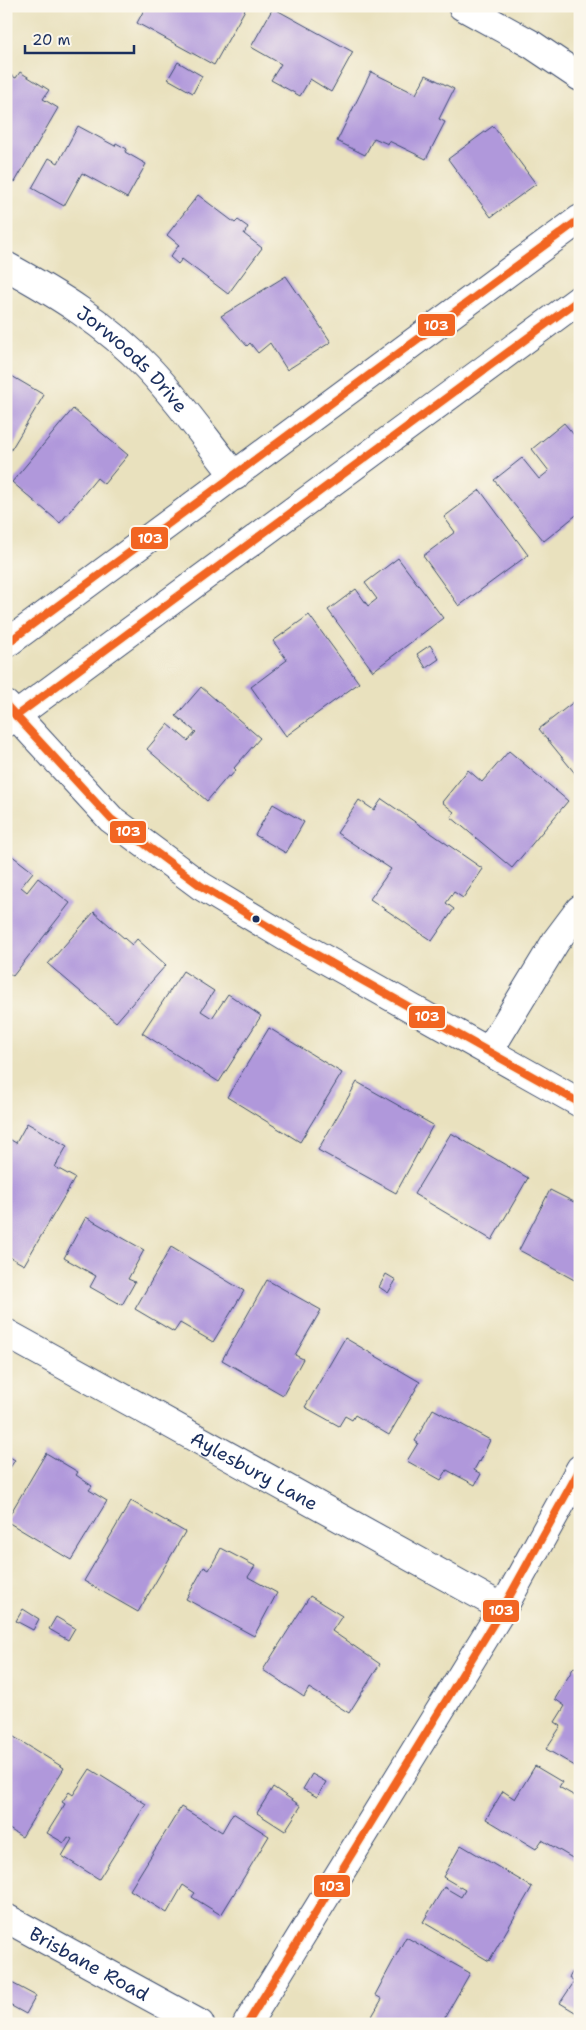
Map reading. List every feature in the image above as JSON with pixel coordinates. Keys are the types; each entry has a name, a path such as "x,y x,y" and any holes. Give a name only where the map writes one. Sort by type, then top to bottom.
{"street":[{"path":"462,6 530,44 580,77"},
{"path":"6,644 580,219"},
{"name":"Jorwoods Drive","path":"6,266 68,301 104,328 147,366 235,476"},
{"path":"580,299 10,715 111,819 201,886 294,942 580,1103"},
{"path":"489,1051 556,941 580,909"},
{"name":"Aylesbury Lane","path":"6,1333 503,1608"},
{"path":"247,2024 503,1608 580,1470"},
{"name":"Brisbane Road","path":"6,1918 200,2024"}],"building":[{"path":"146,6 247,6 214,65 137,23"},
{"path":"273,8 353,52 331,92 310,79 300,96 271,80 281,64 251,47"},
{"path":"178,62 202,76 193,93 168,79"},
{"path":"20,72 49,90 43,99 58,108 15,182 6,177 6,73 16,78"},
{"path":"371,72 416,94 426,75 454,89 439,119 445,122 426,159 389,141 388,144 374,138 365,155 337,141"},
{"path":"78,126 115,146 116,143 127,149 125,152 146,164 127,198 82,173 64,206 32,188 49,158 58,163"},
{"path":"493,126 536,184 491,217 448,159"},
{"path":"198,195 235,223 238,220 248,227 244,234 262,248 228,294 182,259 178,264 170,257 179,245 167,235"},
{"path":"286,276 331,342 287,370 270,343 258,353 250,343 247,346 221,316"},
{"path":"10,375 44,395 6,458 6,382"},
{"path":"73,409 128,455 104,484 97,478 60,523 12,482"},
{"path":"564,423 580,442 580,512 544,541 494,480 522,458 539,479 549,471 532,449"},
{"path":"480,490 528,555 459,606 423,556 455,532 444,517"},
{"path":"398,558 443,618 373,671 328,610 356,589 368,606 377,599 365,583"},
{"path":"309,615 359,683 286,736 251,687 287,660 273,641"},
{"path":"430,645 439,659 426,668 417,654"},
{"path":"201,687 260,738 234,768 236,770 230,777 228,776 207,801 147,749 168,724 188,741 196,732 176,716"},
{"path":"580,697 580,775 578,777 539,729"},
{"path":"509,751 568,801 512,868 451,817 454,812 442,802 468,770 482,782"},
{"path":"382,799 483,869 463,898 454,892 446,903 454,909 432,941 370,899 391,869 337,833 359,800 374,810"},
{"path":"273,804 304,822 286,853 255,835"},
{"path":"6,851 33,872 21,887 27,892 38,878 70,903 13,976 6,971"},
{"path":"94,912 132,945 137,939 166,965 116,1022 48,964"},
{"path":"183,971 214,991 201,1011 212,1018 228,994 261,1016 219,1082 142,1033"},
{"path":"269,1028 342,1073 300,1142 227,1097"},
{"path":"357,1082 433,1125 396,1193 318,1150"},
{"path":"27,1123 67,1146 55,1167 75,1178 24,1265 6,1255 6,1137 16,1143"},
{"path":"451,1133 528,1178 492,1240 414,1194"},
{"path":"550,1190 580,1205 578,1225 580,1226 580,1283 519,1250"},
{"path":"86,1217 144,1250 128,1279 135,1282 122,1305 90,1287 96,1276 64,1258"},
{"path":"171,1247 244,1291 213,1342 180,1323 174,1332 135,1309"},
{"path":"386,1274 396,1280 388,1293 379,1287"},
{"path":"267,1280 321,1310 295,1355 303,1359 283,1395 222,1360"},
{"path":"345,1338 420,1382 389,1435 355,1415 352,1420 345,1416 339,1426 305,1407"},
{"path":"433,1409 490,1440 480,1462 474,1470 481,1474 475,1485 447,1470 441,1480 407,1461 418,1443 415,1441"},
{"path":"46,1453 78,1472 76,1475 92,1486 89,1490 107,1501 71,1560 6,1521"},
{"path":"6,1455 15,1460 6,1474"},
{"path":"131,1501 185,1532 138,1612 84,1581"},
{"path":"221,1548 255,1566 248,1577 277,1593 254,1636 186,1599 204,1567 209,1570"},
{"path":"310,1596 342,1616 332,1631 380,1664 349,1713 309,1688 304,1697 263,1670"},
{"path":"23,1609 39,1619 33,1630 16,1621"},
{"path":"56,1617 75,1628 68,1640 49,1629"},
{"path":"574,1667 580,1670 580,1769 546,1749 561,1726 555,1722 565,1706 555,1699"},
{"path":"6,1732 64,1768 22,1837 6,1827"},
{"path":"535,1766 562,1782 559,1787 580,1799 580,1850 574,1859 542,1840 536,1849 486,1819 503,1791 515,1799"},
{"path":"90,1769 146,1804 99,1879 62,1856 72,1839 68,1837 64,1843 47,1833 65,1804 62,1802 69,1792 73,1795"},
{"path":"312,1774 326,1782 317,1797 303,1789"},
{"path":"273,1787 301,1806 285,1831 257,1813"},
{"path":"181,1807 222,1832 233,1813 269,1836 221,1915 192,1897 195,1893 183,1885 167,1913 130,1890"},
{"path":"461,1845 532,1887 489,1961 423,1922 444,1887 461,1897 465,1890 443,1877"},
{"path":"406,1937 470,1973 441,2024 381,2024 371,2018 382,1999 375,1995"},
{"path":"573,1971 580,1975 580,2015 560,2003 574,1982 569,1978"},
{"path":"10,1982 36,1996 26,2014 6,2003 6,1989"}],"transit line":[{"name":"103","path":"6,644 580,219"},
{"name":"103","path":"16,716 580,299"},
{"name":"103","path":"6,705 111,819 201,886 294,942 580,1103"},
{"name":"103","path":"247,2024 503,1608 580,1469"}]}
